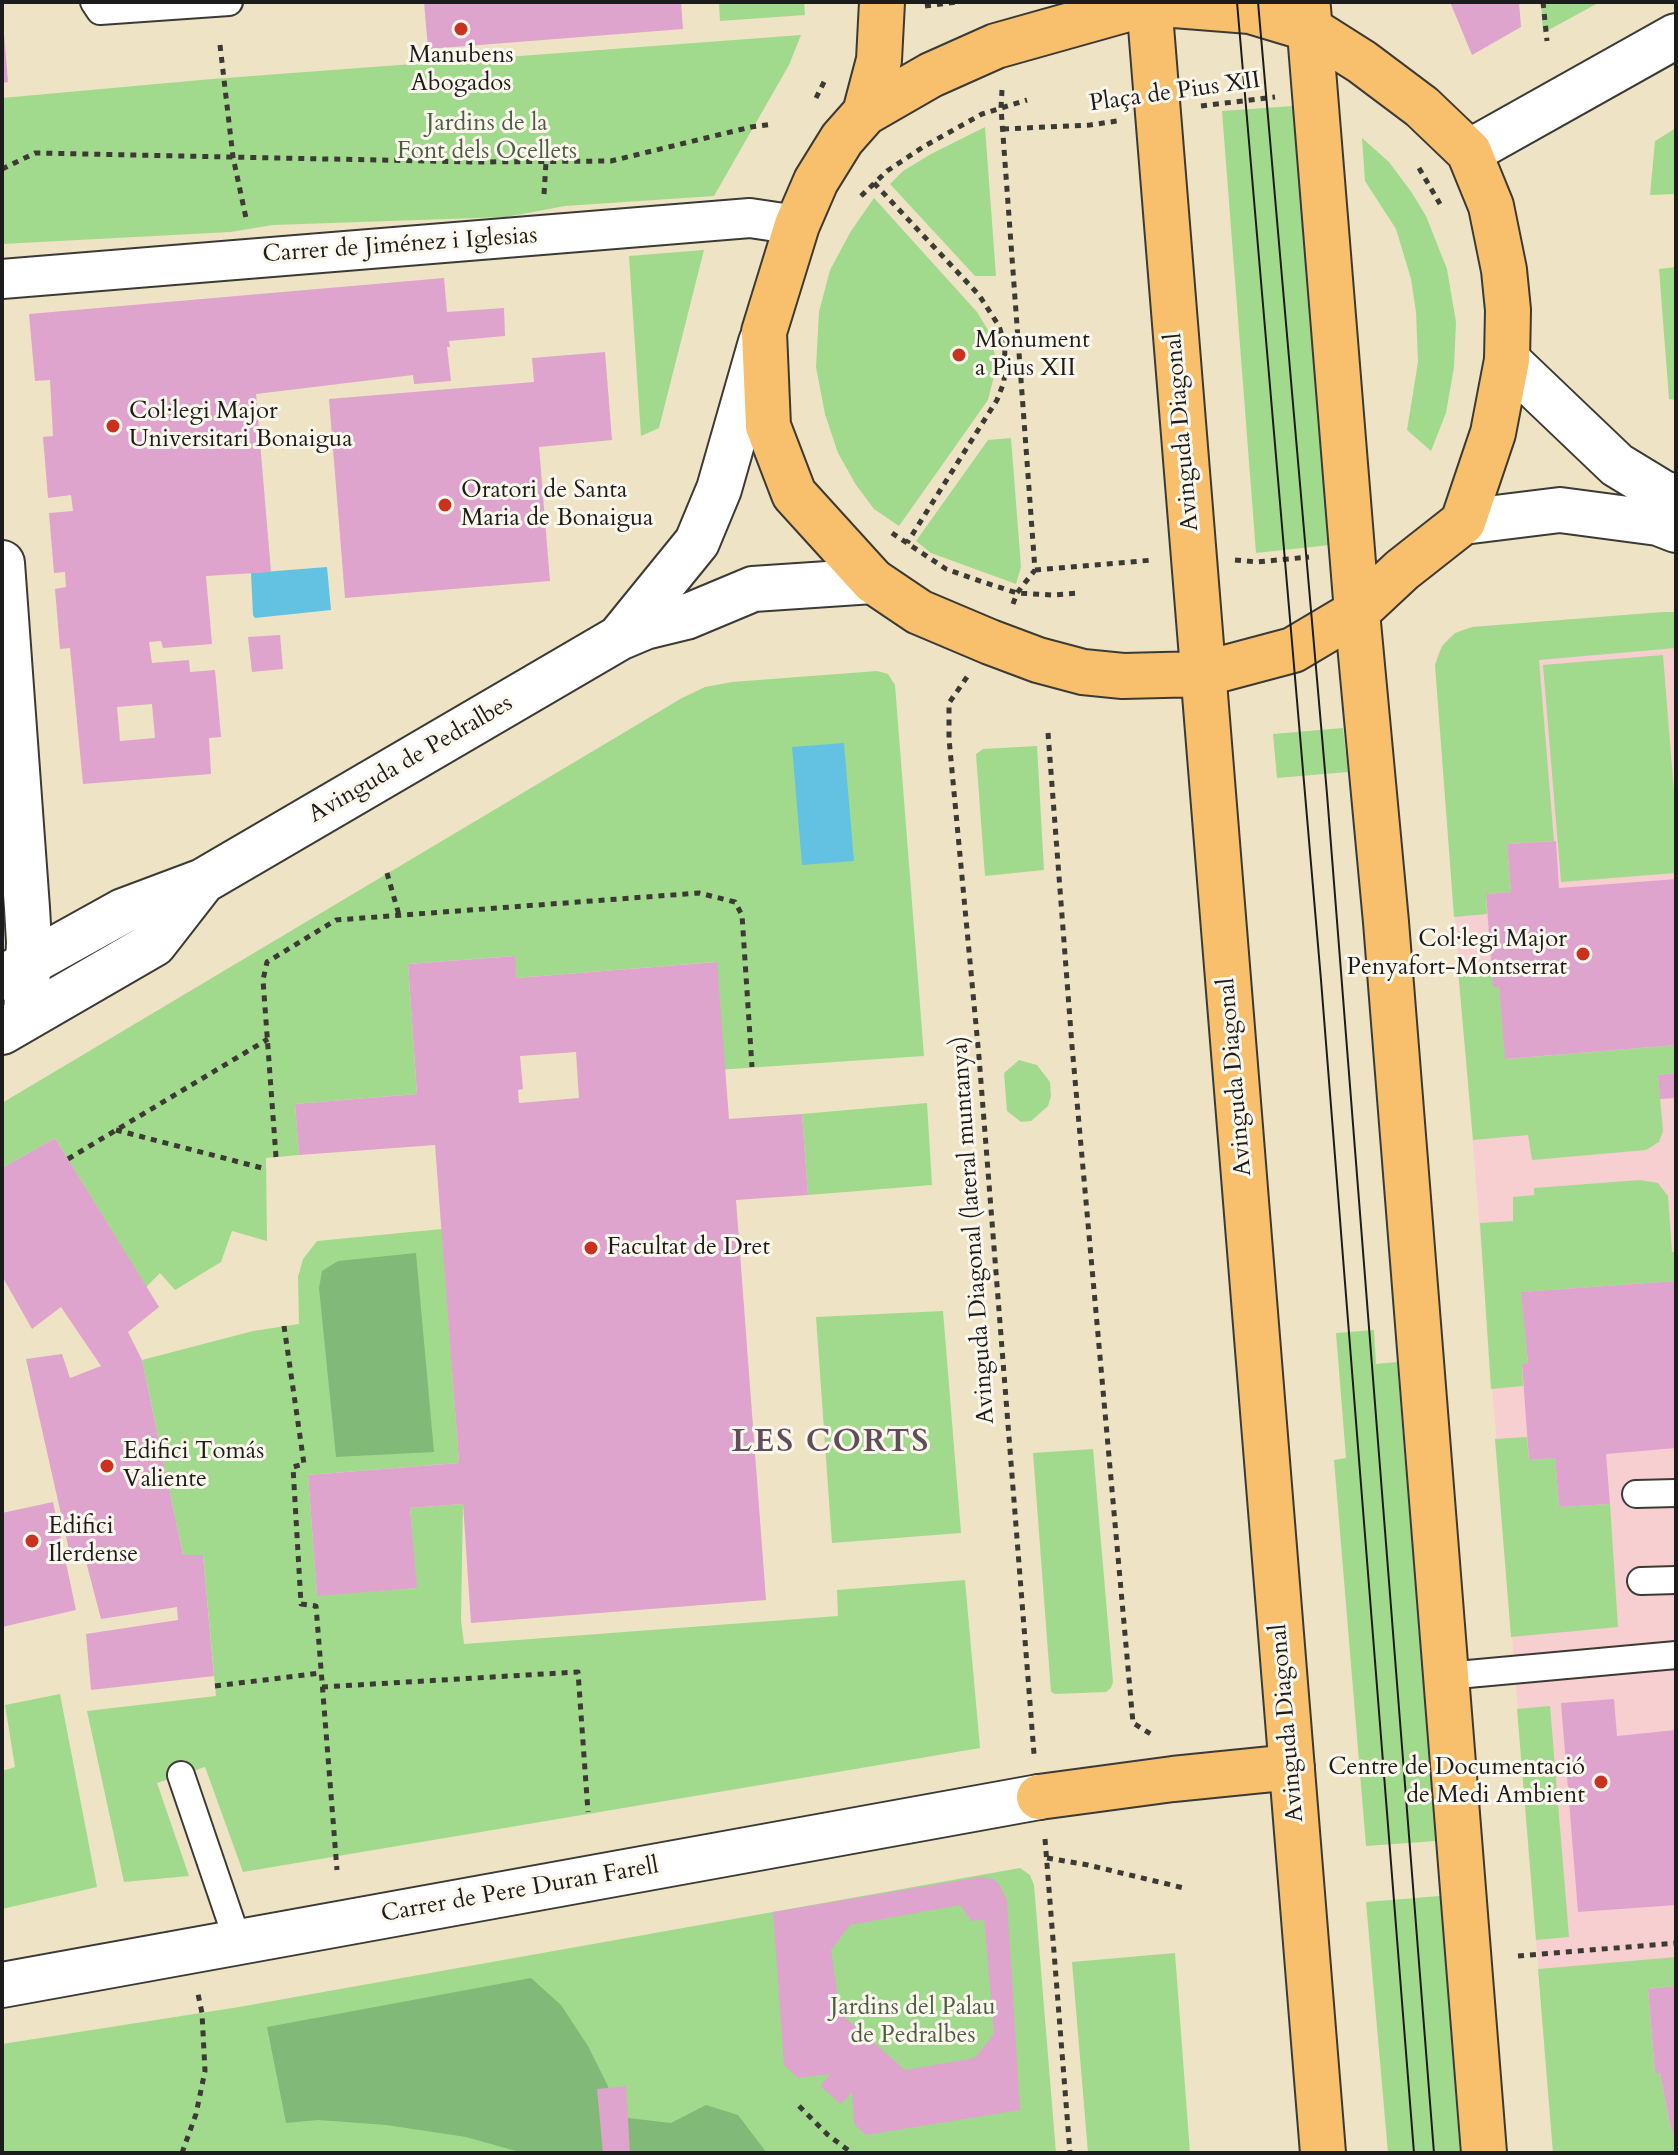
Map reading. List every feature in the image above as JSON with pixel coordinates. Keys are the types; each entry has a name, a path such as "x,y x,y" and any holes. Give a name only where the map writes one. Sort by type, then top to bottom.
{"main road":[{"path":"1149,3 1309,15 1369,67 1422,107 1469,152 1491,206 1504,270 1508,310 1507,360 1493,433 1463,522 1402,570 1357,612 1293,650 1203,674 1123,676 1083,672 1038,660 919,612 873,581 794,494 768,426 764,332 797,225 816,181 842,139 865,113 931,75 996,46 1149,3"},
{"name":"Avinguda Diagonal","path":"1149,3 1323,2153"},
{"path":"865,113 879,60 899,4"},
{"path":"1309,15 1351,546 1386,922 1484,2153"},
{"path":"1036,1776 1292,1767"}],"street":[{"path":"1469,152 1676,36"},
{"name":"Carrer de Jiménez i Iglesias","path":"2,279 750,218 797,225"},
{"name":"Avinguda de Pedralbes","path":"619,638 697,542 719,489 764,332"},
{"path":"1507,360 1617,465 1663,493 1676,497"},
{"path":"1463,522 1560,510 1658,523 1676,530"},
{"path":"2,563 27,908 15,971 14,1024"},
{"name":"Avinguda de Pedralbes","path":"15,971 123,911 203,881 619,638 645,627 686,617 753,589 873,581"},
{"name":"Avinguda de Pedralbes","path":"14,1024 154,944 203,881"},
{"name":"Carrer de Pere Duran Farell","path":"2,1985 238,1942 1036,1776"}],"lane":[{"path":"94,2 100,11 229,2"},
{"path":"1636,1494 1676,1493"},
{"path":"1641,1581 1676,1580"},
{"path":"1446,1676 1676,1655"},
{"path":"181,1775 238,1942"}],"path":[{"path":"899,4 957,2"},
{"path":"1543,2 1547,41"},
{"path":"220,45 233,157 254,258"},
{"path":"1002,92 1035,570 1017,593 1013,604"},
{"name":"Plaça de Pius XII","path":"1003,129 1090,125 1221,102 1293,95 1317,101"},
{"path":"857,201 874,183 923,147 982,114 1027,100"},
{"path":"2,169 35,153 475,162 611,161 773,124"},
{"path":"1419,167 1446,216"},
{"path":"874,183 979,295 999,326 1005,345 1004,382 997,400 907,543"},
{"path":"888,531 946,569 1017,593 1080,593"},
{"path":"1035,570 1194,558 1257,562 1329,555 1351,546"},
{"name":"Avinguda Diagonal (lateral muntanya)","path":"949,703 949,739 979,1057 1036,1776"},
{"path":"1048,733 1072,1046 1133,1723 1158,1738"},
{"path":"387,873 399,915"},
{"path":"276,1157 263,980 267,962 336,920 699,893 735,902 742,915 752,1067"},
{"path":"68,1159 268,1039"},
{"path":"116,1130 266,1169"},
{"path":"284,1326 304,1464 293,1467 301,1604 316,1606 337,1870"},
{"path":"322,1687 578,1672 588,1812"},
{"path":"215,1686 321,1673"},
{"path":"1046,1845 1070,2153"},
{"path":"1047,1858 1184,1888"},
{"path":"1518,1956 1676,1943"},
{"path":"182,2153 196,2114 205,2071 198,1994"},
{"path":"799,2106 828,2135 852,2153"}],"shaded area":[{"path":"1676,612 1676,2153 1553,2153 1435,665 1437,655 1448,638 1472,627"}],"green space":[{"path":"719,2 804,2 805,15 720,21"},
{"path":"1541,2 1600,2 1543,33"},
{"name":"Jardins de la Font dels Ocellets","path":"801,35 789,65 714,196 565,206 506,217 273,225 230,232 2,244 2,98 212,79"},
{"path":"1293,106 1330,545 1256,553 1222,111"},
{"path":"985,127 996,276 975,276 890,184 903,171 931,154"},
{"path":"1676,128 1676,194 1650,195 1655,141"},
{"path":"1362,138 1389,162 1412,193 1426,216 1447,269 1456,322 1454,367 1446,413 1431,451 1407,430 1418,362 1411,279 1396,229 1365,181"},
{"path":"874,198 977,312 988,330 996,368 988,400 899,526 874,509 838,453 825,414 816,367 819,312 830,270 851,231"},
{"path":"704,250 659,428 641,436 629,256"},
{"path":"1676,267 1676,400 1669,399 1659,269"},
{"path":"1011,438 1021,567 1016,584 931,553 916,541 988,440"},
{"path":"1676,612 1676,648 1539,660 1554,841 1507,844 1511,892 1486,894 1487,914 1454,917 1435,665 1442,646 1455,633 1472,627"},
{"path":"1663,655 1676,818 1676,873 1561,882 1543,665"},
{"path":"877,671 888,674 895,685 924,1056 716,1070 716,962 516,978 514,956 408,964 417,1094 295,1104 299,1155 266,1158 267,1241 232,1231 221,1262 175,1290 160,1273 146,1287 55,1138 2,1168 2,1103 682,698 705,687 732,682"},
{"path":"1343,728 1348,772 1277,778 1273,734"},
{"path":"1037,746 1044,870 985,876 976,754 983,749"},
{"path":"1492,967 1499,987 1506,1059 1676,1045 1676,1073 1658,1075 1663,1131 1659,1142 1646,1150 1532,1160 1528,1135 1473,1140 1458,970"},
{"path":"1019,1060 1037,1065 1050,1082 1048,1106 1031,1121 1021,1122 1007,1111 1004,1073"},
{"path":"927,1103 932,1185 808,1195 802,1114"},
{"path":"1640,1180 1658,1183 1668,1196 1672,1252 1676,1252 1676,1281 1522,1292 1528,1363 1522,1364 1523,1386 1491,1389 1480,1223 1513,1221 1513,1197 1534,1195 1534,1188"},
{"path":"442,1229 459,1463 308,1475 317,1595 416,1588 410,1508 463,1504 461,1620 464,1644 838,1616 837,1590 965,1580 980,1748 243,1872 205,1767 157,1783 189,1876 124,1882 87,1711 216,1696 203,1555 183,1555 142,1360 253,1331 299,1324 298,1277 303,1259 317,1241"},
{"path":"416,1253 434,1452 336,1457 319,1288 322,1271 338,1261"},
{"path":"943,1311 961,1533 832,1543 816,1317"},
{"path":"1374,1330 1376,1364 1397,1362 1436,1841 1366,1846 1334,1460 1346,1458 1336,1333"},
{"path":"1527,1437 1529,1460 1555,1458 1559,1507 1610,1504 1618,1627 1511,1637 1495,1439"},
{"path":"1093,1449 1113,1682 1106,1692 1055,1694 1051,1692 1033,1453"},
{"path":"60,1694 97,1887 2,1909 2,1771 15,1767 5,1705"},
{"path":"1550,1706 1569,1937 1536,1940 1517,1709"},
{"name":"Jardins del Palau de Pedralbes","path":"1020,1868 1030,1875 1034,1885 1056,2153 2,2153 2,2044 239,2007"},
{"path":"1440,1896 1460,2153 1388,2153 1366,1902"},
{"path":"1175,1953 1190,2153 1088,2153 1072,1962"},
{"path":"1676,1957 1676,1986 1648,1989 1655,2073 1660,2073 1676,2153 1553,2153 1538,1969"},
{"path":"531,1978 561,2005 588,2046 608,2086 611,2116 671,2123 706,2105 738,2115 767,2153 523,2153 466,2137 386,2125 318,2120 286,2123 267,2027"}],"water":[{"path":"327,567 331,610 255,618 251,573"},
{"path":"844,743 854,861 802,865 792,747"}],"building":[{"path":"424,2 681,2 683,29 428,49"},
{"path":"1450,2 1519,2 1521,27 1472,55"},
{"path":"2,33 8,82 2,83"},
{"path":"444,278 447,312 504,308 505,336 449,341 451,381 414,384 413,375 256,394 271,572 206,576 212,644 163,648 161,641 149,642 152,663 189,660 190,672 215,670 221,737 209,738 211,774 83,784 70,648 60,649 55,589 66,587 65,572 54,573 49,513 73,511 71,495 48,498 43,437 53,436 50,380 35,381 29,314","holes":["152,704 155,738 120,741 117,707"]},
{"path":"605,352 612,440 539,447 550,581 345,598 329,399 534,382 532,358"},
{"path":"280,635 283,669 252,672 248,637"},
{"name":"Col·legi Major Penyafort-Montserrat","path":"1556,841 1559,888 1676,879 1676,1045 1505,1059 1499,987 1493,987 1486,894 1511,892 1507,844"},
{"name":"Facultat de Dret","path":"515,956 516,978 717,962 729,1119 802,1114 808,1195 736,1200 766,1600 471,1623 463,1504 410,1508 417,1588 317,1596 308,1475 459,1463 435,1145 299,1155 295,1104 417,1094 408,964","holes":["576,1052 579,1098 519,1103 518,1090 523,1089 520,1056"]},
{"path":"1676,1073 1676,1098 1660,1099 1658,1075"},
{"name":"Edifici Tomás Valiente","path":"55,1138 159,1307 128,1332 142,1360 183,1555 203,1555 214,1676 91,1690 86,1634 178,1620 177,1607 101,1619 84,1554 70,1554 26,1359 62,1354 70,1378 101,1366 61,1307 32,1329 2,1276 2,1168"},
{"path":"1676,1281 1676,1448 1606,1454 1610,1504 1559,1507 1555,1458 1529,1460 1522,1364 1528,1363 1521,1292"},
{"name":"Edifici Ilerdense","path":"53,1502 76,1610 2,1627 2,1513"},
{"path":"1614,1699 1617,1736 1675,1730 1676,1905 1578,1912 1561,1703"},
{"path":"981,1877 993,1879 1007,1900 1020,2110 866,2135 854,2124 852,2092 841,2104 820,2086 830,2074 798,2078 784,2065 773,1912","holes":["960,1905 971,1921 984,1920 994,2033 975,2058 905,2070 840,2013 831,1950 850,1925"]},
{"path":"1676,1986 1676,2142 1660,2073 1655,2073 1648,1989"},
{"path":"626,2086 630,2153 603,2153 597,2089"}],"tram line":[{"path":"1237,2 1321,980 1414,2153"},
{"path":"1258,2 1327,794 1434,2153"}],"place":[{"name":"Manubens Abogados","path":"461,29"},
{"name":"Monument a Pius XII","path":"959,355"},
{"name":"Col·legi Major Universitari Bonaigua","path":"113,426"},
{"name":"Oratori de Santa Maria de Bonaigua","path":"445,505"},
{"name":"Col·legi Major Penyafort-Montserrat","path":"1583,954"},
{"name":"Facultat de Dret","path":"591,1248"},
{"name":"Edifici Tomás Valiente","path":"107,1466"},
{"name":"Edifici Ilerdense","path":"32,1541"},
{"name":"Centre de Documentació de Medi Ambient","path":"1601,1782"}],"district":[{"name":"LES CORTS","path":"831,1444"}]}
